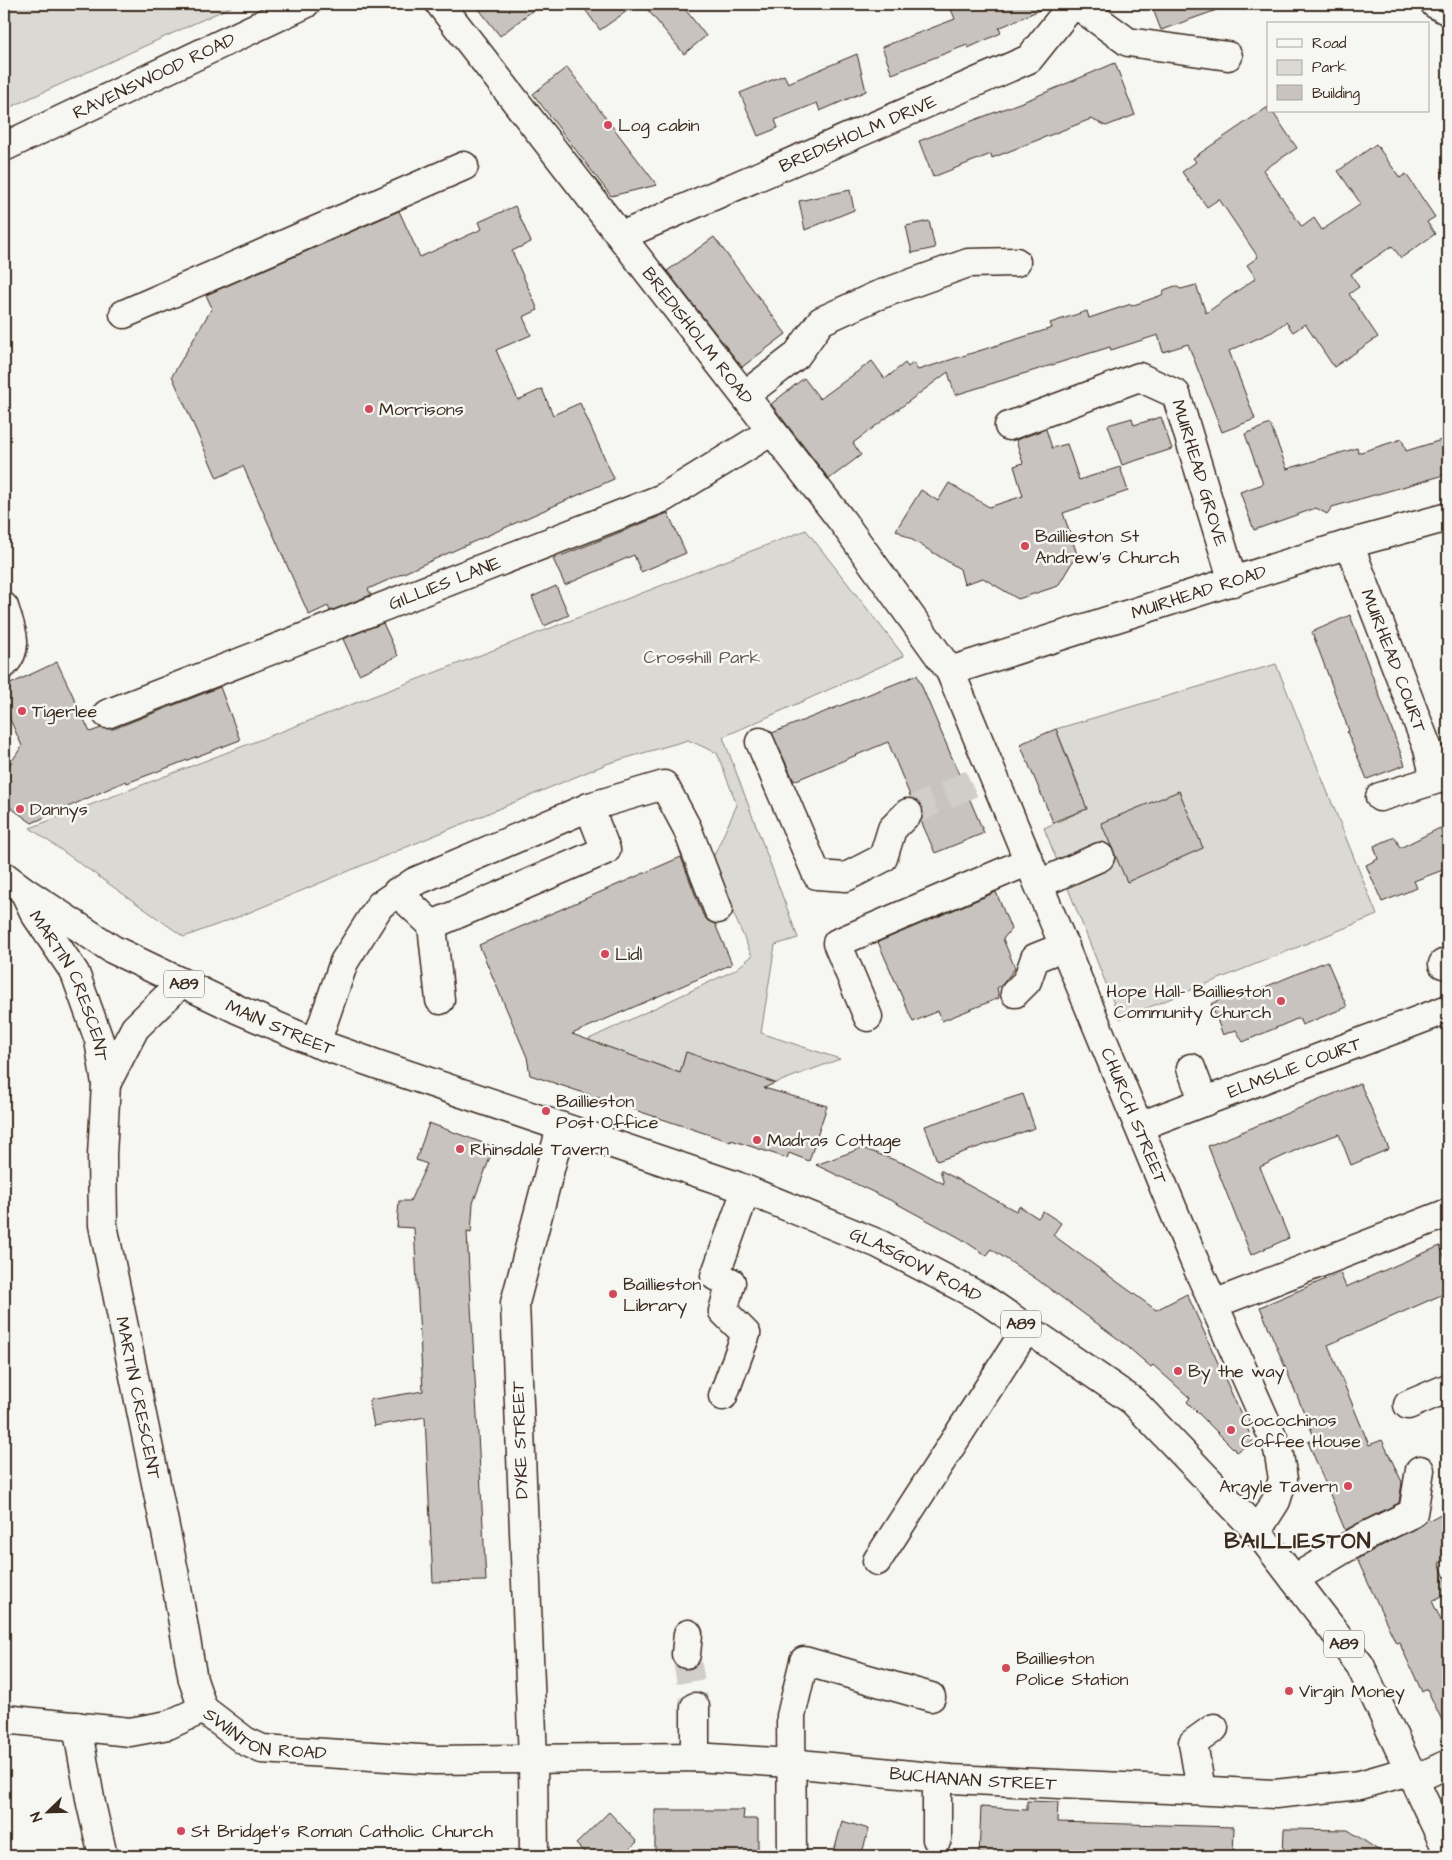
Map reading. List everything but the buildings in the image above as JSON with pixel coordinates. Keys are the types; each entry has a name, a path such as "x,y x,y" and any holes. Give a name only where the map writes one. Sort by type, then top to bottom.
{"street":[{"name":"RAVENSWOOD ROAD","path":"4,147 305,4"},
{"name":"BREDISHOLM ROAD","path":"440,4 842,521 950,671"},
{"name":"BREDISHOLM DRIVE","path":"621,236 1029,59 1074,4 1128,42 1228,56"},
{"path":"1435,4 1448,11"},
{"path":"124,314 464,166"},
{"path":"744,395 796,356 821,321 876,296 968,263 1016,262"},
{"name":"MUIRHEAD GROVE","path":"1009,426 1139,377 1176,394 1233,582"},
{"name":"GILLIES LANE","path":"108,714 662,498 772,430"},
{"name":"MUIRHEAD ROAD","path":"950,671 1348,544 1448,517"},
{"name":"MUIRHEAD COURT","path":"1348,544 1428,749 1435,780 1380,797"},
{"path":"4,607 14,638 10,658 4,664"},
{"name":"CHURCH STREET","path":"950,671 988,776 1034,873 1214,1304 1278,1449 1283,1479 1276,1501 1257,1532"},
{"path":"760,742 817,875 846,877 883,858 892,829 908,813"},
{"path":"316,1042 344,962 380,905 414,882 589,807 664,785 687,828 718,909"},
{"path":"432,925 606,850 589,807"},
{"path":"868,1017 837,942 1034,873 1100,857"},
{"name":"MAIN STREET","path":"14,883 112,948 181,983 316,1042 379,1065"},
{"name":"MARTIN CRESCENT","path":"14,883 75,973 99,1040 106,1084 102,1155 103,1225 174,1572 193,1680 203,1709"},
{"path":"397,892 432,925 440,1000"},
{"path":"1015,993 1027,981 1035,958 1065,946"},
{"name":"MARTIN CRESCENT","path":"106,1084 135,1028 181,983"},
{"name":"ELMSLIE COURT","path":"1140,1126 1448,1009"},
{"name":"GLASGOW ROAD","path":"379,1065 746,1190 879,1244 984,1299 1133,1401 1257,1532 1360,1665 1413,1774 1448,1852"},
{"path":"1191,1068 1204,1102"},
{"name":"DYKE STREET","path":"534,1856 533,1759 515,1303 561,1127"},
{"path":"723,1396 746,1334 723,1312 731,1282 715,1276 746,1190"},
{"path":"1214,1304 1448,1214"},
{"path":"877,1561 1027,1328"},
{"path":"1408,1404 1448,1388"},
{"path":"1294,1579 1364,1538 1413,1513 1420,1470"},
{"path":"792,1856 791,1716 804,1661 931,1697"},
{"path":"695,1708 696,1757"},
{"name":"SWINTON ROAD","path":"4,1719 130,1732 168,1725 203,1709 245,1741 262,1749 435,1760 533,1759"},
{"path":"77,1726 91,1804 104,1856"},
{"path":"1201,1790 1193,1743 1214,1728"},
{"name":"BUCHANAN STREET","path":"533,1759 696,1757 790,1762 937,1778 1275,1794 1360,1785 1413,1774 1448,1764"},
{"path":"937,1778 937,1839"}],"green space":[{"path":"4,4 237,4 4,110"},
{"name":"Crosshill Park","path":"806,530 904,656 723,737 798,938 775,945 761,1033 840,1059 773,1084 686,1053 680,1073 587,1040 735,970 752,956 711,862 737,805 717,753 688,740 609,763 243,915 184,937 30,828"},
{"path":"1276,664 1377,915 1120,1019 1044,828 1084,810 1076,788 1079,786 1056,729"}],"tunnel":[{"path":"908,813 983,778"},
{"path":"686,1654 695,1707"}],"place":[{"name":"Log cabin","path":"608,125"},
{"name":"Morrisons","path":"369,409"},
{"name":"Baillieston St Andrew's Church","path":"1025,546"},
{"name":"Tigerlee","path":"22,711"},
{"name":"Dannys","path":"20,809"},
{"name":"Lidl","path":"605,954"},
{"name":"Hope Hall- Baillieston Community Church","path":"1281,1001"},
{"name":"Baillieston Post Office","path":"546,1111"},
{"name":"Madras Cottage","path":"757,1140"},
{"name":"Rhinsdale Tavern","path":"460,1149"},
{"name":"Baillieston Library","path":"613,1294"},
{"name":"By the way","path":"1178,1371"},
{"name":"Cocochinos Coffee House","path":"1231,1430"},
{"name":"Argyle Tavern","path":"1348,1486"},
{"name":"Baillieston Police Station","path":"1006,1668"},
{"name":"Virgin Money","path":"1289,1691"},
{"name":"St Bridget's Roman Catholic Church","path":"181,1831"}],"district":[{"name":"BAILLIESTON","path":"1298,1541"}]}
